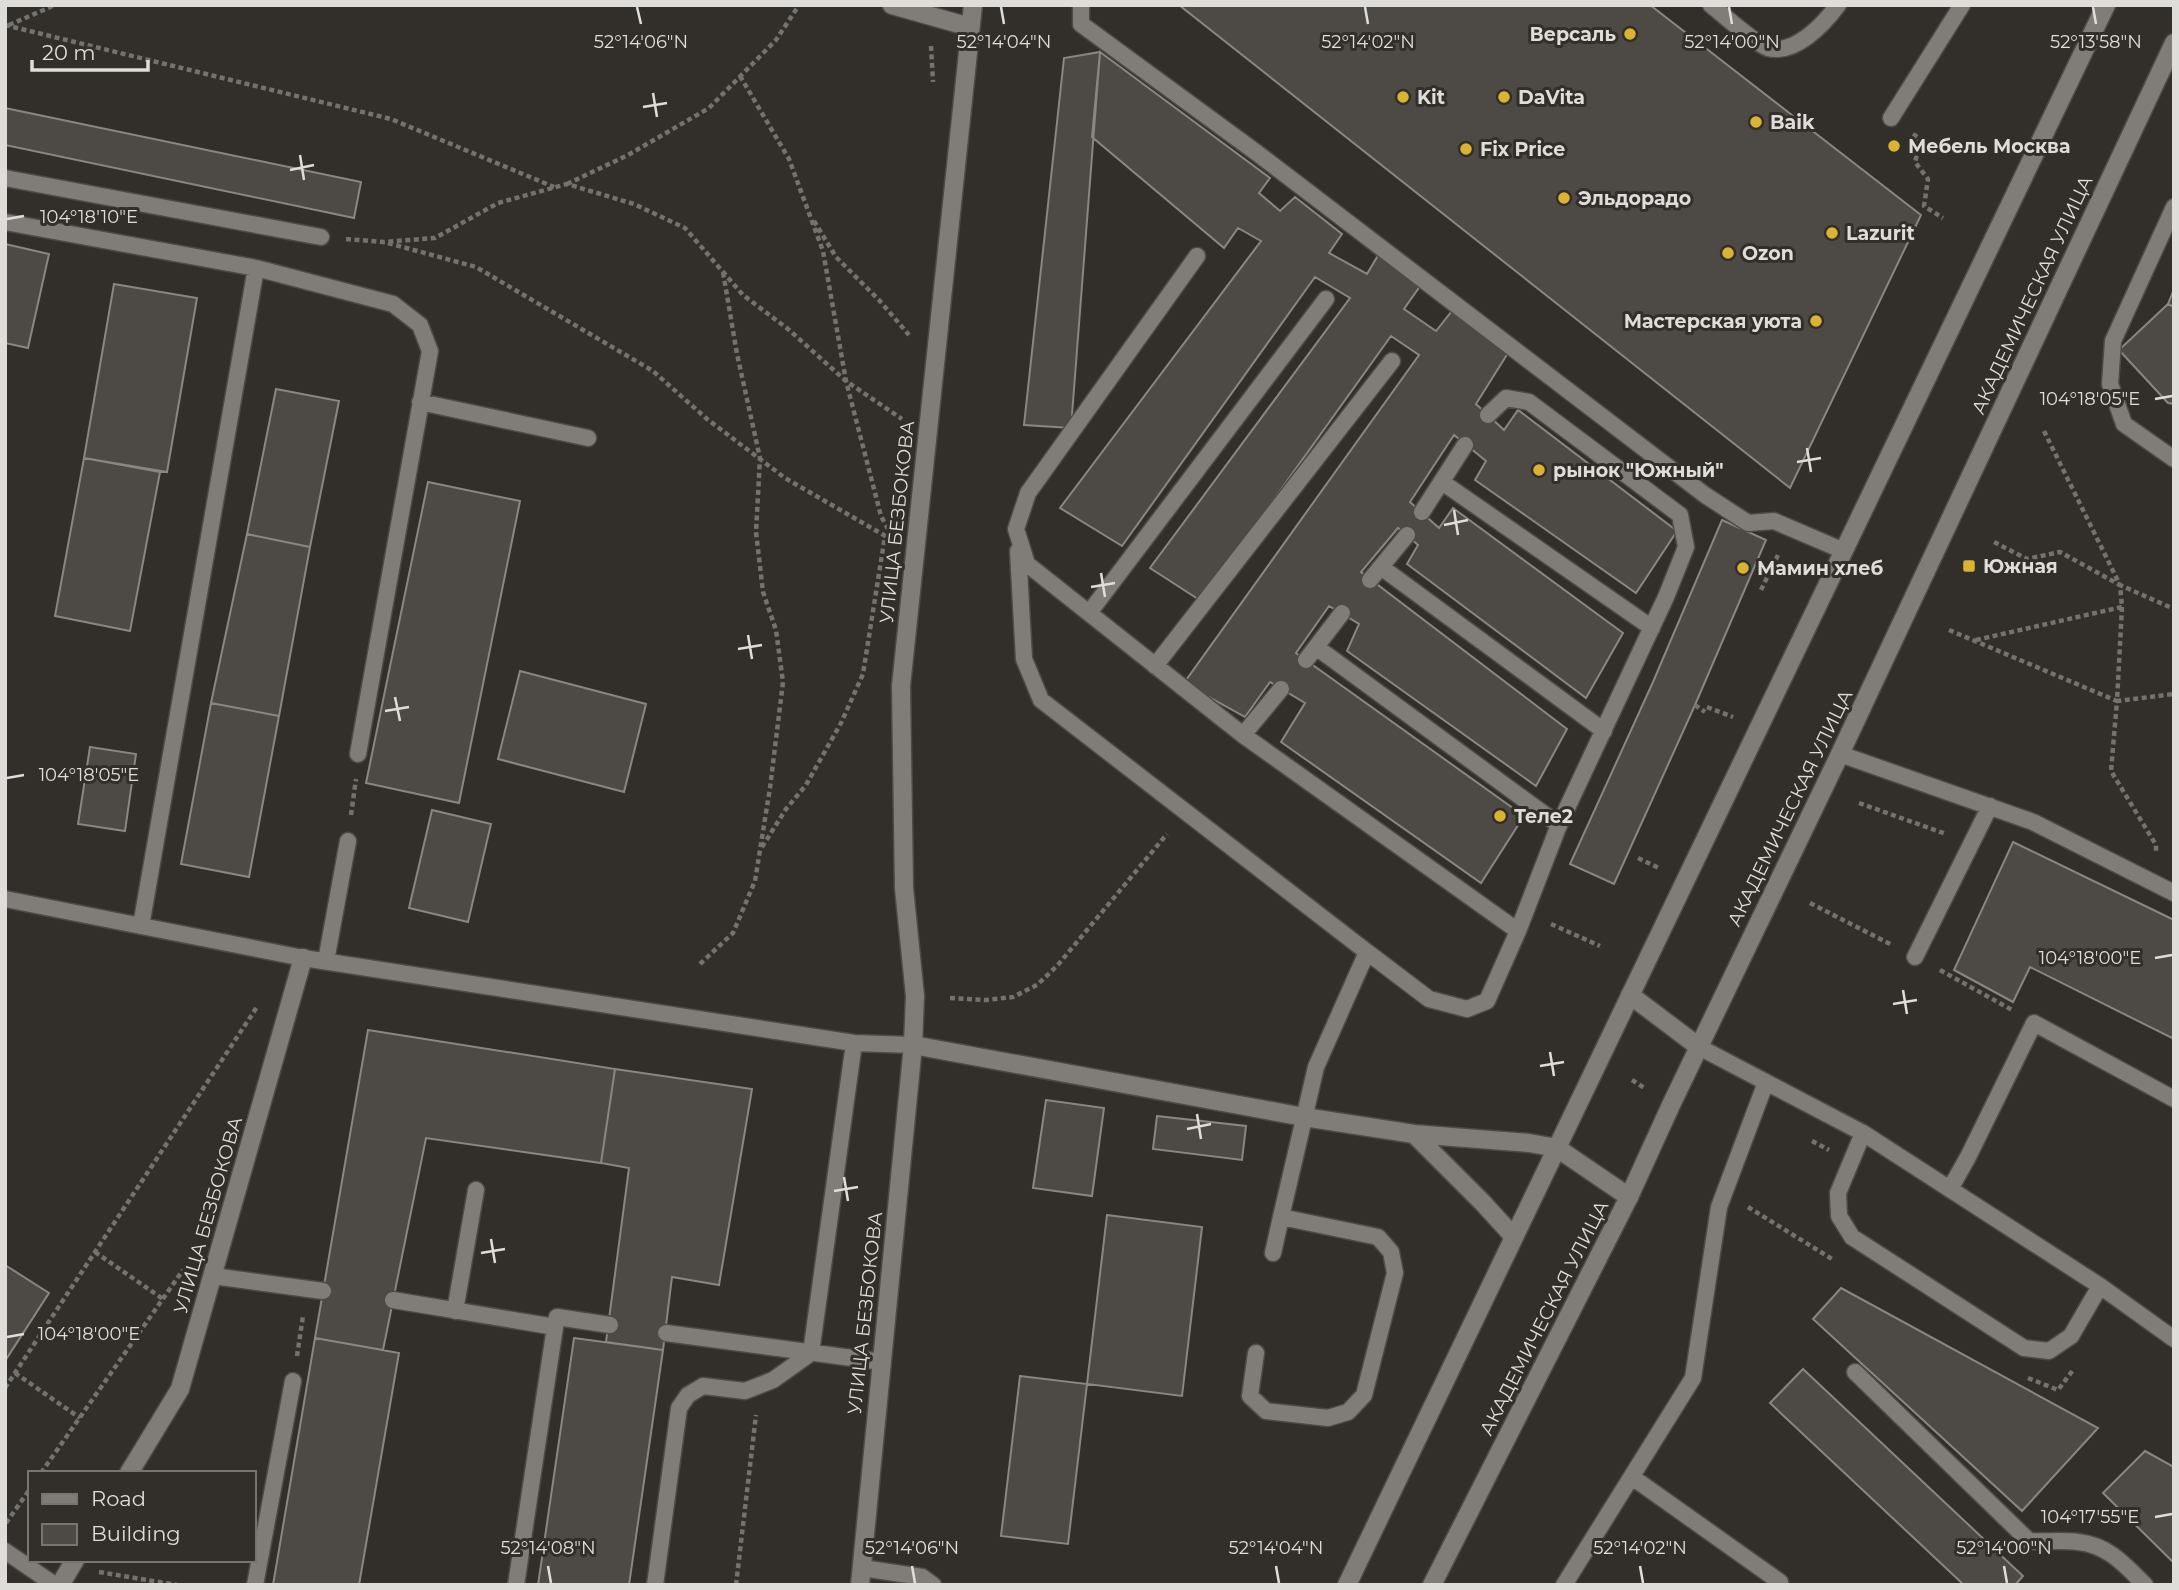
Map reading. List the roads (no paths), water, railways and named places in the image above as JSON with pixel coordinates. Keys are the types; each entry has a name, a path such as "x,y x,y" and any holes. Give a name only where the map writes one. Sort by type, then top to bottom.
{"main road":[{"path":"892,5 970,27"},
{"name":"УЛИЦА БЕЗБОКОВА","path":"861,1576 913,1045 915,996 904,888 901,686 973,5"},
{"path":"1347,1585 2106,5"},
{"name":"АКАДЕМИЧЕСКАЯ УЛИЦА","path":"1432,1585 1629,1197 2174,43"},
{"name":"УЛИЦА БЕЗБОКОВА","path":"130,1471 180,1389 303,958"},
{"path":"1630,995 1699,1047"},
{"path":"913,1045 1304,1117 1414,1134 1529,1143 1557,1148 1629,1197"},
{"path":"1414,1134 1514,1237"},
{"path":"60,1585 73,1564"}],"lane":[{"path":"1081,5 1081,24 1257,153 1705,495 1748,523 1774,521 1844,551"},
{"path":"1711,5 1767,48 1793,47 1829,17 1838,5"},
{"path":"1891,118 1962,5"},
{"path":"5,178 321,237"},
{"path":"2174,207 2113,341 2110,384 2124,424 2174,459"},
{"path":"5,222 256,268 393,304 420,325 430,351 358,754"},
{"path":"1197,256 1028,494 1017,529 1024,660 1041,700 1429,999 1466,1009 1487,1000 1518,931 1559,825 1652,628 1686,547 1680,515 1529,402 1506,398 1488,415"},
{"path":"141,926 256,268"},
{"path":"1089,613 1326,299"},
{"path":"1155,666 1392,361"},
{"path":"420,401 588,438"},
{"path":"1422,512 1465,445"},
{"path":"1442,482 1652,628"},
{"path":"1017,529 1027,564 1243,735 1518,931"},
{"path":"1407,535 1375,573 1604,731"},
{"path":"1342,613 1311,654 1559,825"},
{"path":"1243,735 1281,689"},
{"path":"1840,754 2033,822 2174,893"},
{"path":"1915,957 1990,806"},
{"path":"326,961 348,841"},
{"path":"5,899 303,958 854,1043 913,1045"},
{"path":"1273,1253 1316,1067 1367,952"},
{"path":"1950,1189 2034,1023 2174,1099"},
{"path":"655,1585 680,1408 688,1395 703,1386 745,1391 773,1380 811,1353 854,1043"},
{"path":"1699,1047 1863,1133 2101,1286 2174,1339"},
{"path":"1564,1585 1693,1378 1719,1207 1766,1082"},
{"path":"1863,1133 1838,1193 1839,1216 1852,1237 2024,1348 2049,1351 2071,1336 2101,1286"},
{"path":"455,1311 476,1190"},
{"path":"1256,1353 1250,1396 1266,1411 1328,1418 1348,1412 1364,1395 1395,1273 1391,1252 1378,1237 1281,1217"},
{"path":"213,1276 316,1290"},
{"path":"393,1300 555,1327"},
{"path":"516,1585 557,1317 610,1325"},
{"path":"666,1333 882,1362"},
{"path":"1855,1372 2029,1541 2077,1542 2098,1546 2117,1557 2145,1585"},
{"path":"255,1585 293,1381"},
{"path":"1632,1476 1780,1582"},
{"path":"5,1551 55,1585"},
{"path":"861,1576 922,1577 933,1585"}],"place":[{"name":"Версаль","path":"1630,34"},
{"name":"Kit","path":"1403,97"},
{"name":"DaVita","path":"1504,97"},
{"name":"Baik","path":"1756,122"},
{"name":"Мебель Москва","path":"1894,146"},
{"name":"Fix Price","path":"1466,149"},
{"name":"Эльдорадо","path":"1564,198"},
{"name":"Lazurit","path":"1832,233"},
{"name":"Ozon","path":"1728,253"},
{"name":"Мастерская уюта","path":"1816,321"},
{"name":"рынок \"Южный\"","path":"1539,470"},
{"name":"Южная","path":"1969,566"},
{"name":"Мамин хлеб","path":"1743,568"},
{"name":"Теле2","path":"1500,816"}]}
